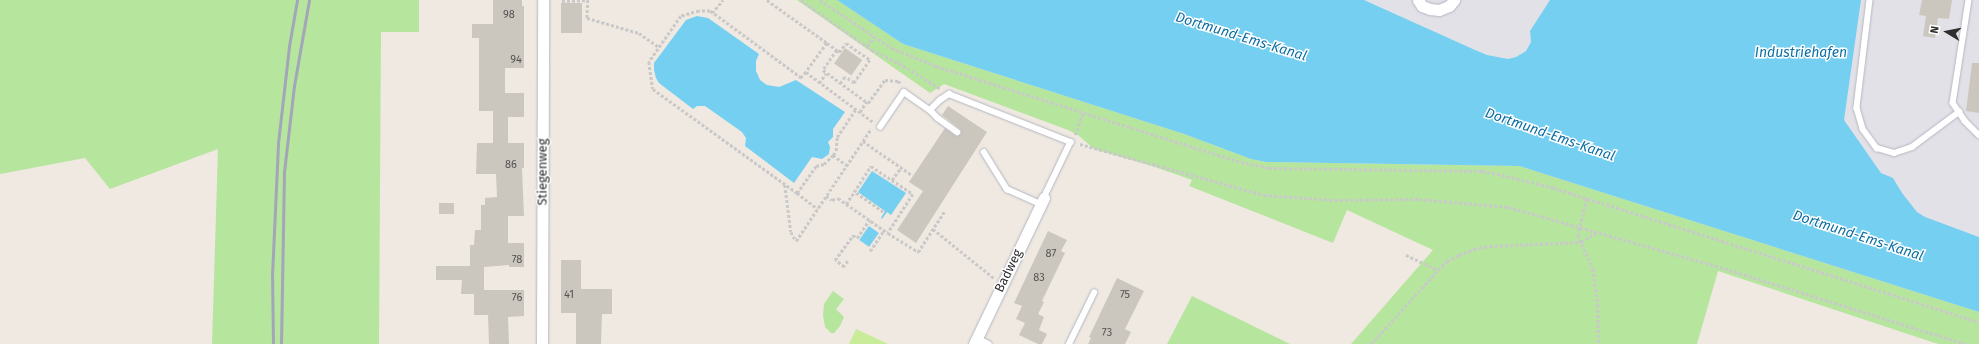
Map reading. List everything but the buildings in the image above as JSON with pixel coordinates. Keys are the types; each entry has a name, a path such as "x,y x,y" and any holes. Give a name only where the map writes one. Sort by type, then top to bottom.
{"street":[{"name":"Stiegenweg","path":"542,344 543,0"},
{"path":"1418,0 1422,6 1439,10 1449,6 1454,0"},
{"name":"Badweg","path":"975,341 1042,201"}],"lane":[{"path":"1870,0 1857,108 1863,128 1877,148 1894,153 1912,147 1959,112"},
{"path":"1969,0 1953,103 1979,135"},
{"path":"877,125 904,92 930,110 957,132"},
{"path":"930,110 940,100 949,94 1071,142 1042,201 1007,189 984,152"},
{"path":"1069,344 1094,293"},
{"path":"975,341 988,344"}],"path":[{"path":"562,1 588,0 587,18 639,33 659,47"},
{"path":"712,13 723,0"},
{"path":"766,0 839,52 846,43 870,60 854,83 845,77 841,83"},
{"path":"801,0 867,46 899,63 949,94"},
{"path":"820,0 873,38 892,48 936,66 1083,114 1241,162 1269,168 1482,171 1554,188 1979,322"},
{"path":"818,209 654,89 649,62 681,16 699,11 712,13 801,78 827,43"},
{"path":"867,46 873,38"},
{"path":"837,50 823,70 866,102"},
{"path":"806,72 868,118"},
{"path":"819,82 826,72"},
{"path":"860,112 866,102 868,103 885,80 898,81 908,87 904,92"},
{"path":"797,193 816,166 824,164 836,151 837,137 856,109"},
{"path":"1076,131 1083,114"},
{"path":"785,184 791,232 796,241 863,140 877,125"},
{"path":"863,140 912,175"},
{"path":"1071,142 1091,146 1211,182 1264,195 1335,200 1419,199 1508,207 1845,305 1966,344"},
{"path":"833,155 847,165"},
{"path":"846,204 871,166 913,194 888,233"},
{"path":"892,180 900,167"},
{"path":"854,192 883,212"},
{"path":"826,196 832,200 838,198 918,252 944,212"},
{"path":"1587,199 1578,235 1592,269 1598,305 1599,344"},
{"path":"848,261 844,267 835,260 853,235 857,238 869,220"},
{"path":"933,228 996,280"},
{"path":"870,251 884,230"},
{"path":"1371,344 1446,261 1459,254 1485,247 1581,242 1597,232"},
{"path":"1406,255 1438,270"}],"shaded area":[{"path":"1355,0 1979,0 1979,236 1671,146"}],"green space":[{"path":"0,0 419,0 419,32 381,32 379,344 212,344 218,149 110,189 85,158 0,174"},
{"path":"797,0 837,0 903,44 1184,134 1251,159 1266,162 1519,166 1979,312 1979,344 1938,344 1718,271 1697,344 1351,344 1433,250 1347,210 1333,243 1189,186 1192,180 1152,166 1094,149 1078,135 1068,130 944,84 930,93"},
{"path":"833,291 844,299 836,309 844,317 840,326 834,333 831,333 825,327 823,315 824,304"},
{"path":"1192,296 1290,344 1167,344"},
{"path":"856,329 888,344 849,344"}],"water":[{"path":"837,0 1364,0 1487,55 1508,59 1516,57 1526,51 1531,42 1530,31 1550,0 1861,0 1844,120 1881,173 1893,178 1902,193 1917,212 1925,217 1979,237 1979,312 1519,166 1266,162 1251,159 1184,134 903,44"},
{"path":"697,16 708,18 759,54 756,61 756,71 760,80 767,85 779,87 796,80 845,112 833,129 833,137 828,142 830,147 829,154 822,159 812,157 794,183 745,146 746,138 742,132 705,106 697,106 693,109 659,83 656,78 654,63 686,20"},
{"path":"872,171 906,193 891,215 887,212 882,219 881,218 885,211 858,192"},
{"path":"869,226 879,233 869,247 859,240"}],"railway":[{"path":"273,344 272,276 278,143 289,46 297,0"},
{"path":"281,344 284,172 294,86 309,0"}],"water label":[{"name":"Dortmund-Ems-Kanal","path":"1241,37"},
{"name":"Industriehafen","path":"1801,53"},
{"name":"Dortmund-Ems-Kanal","path":"1550,135"},
{"name":"Dortmund-Ems-Kanal","path":"1858,236"}]}
